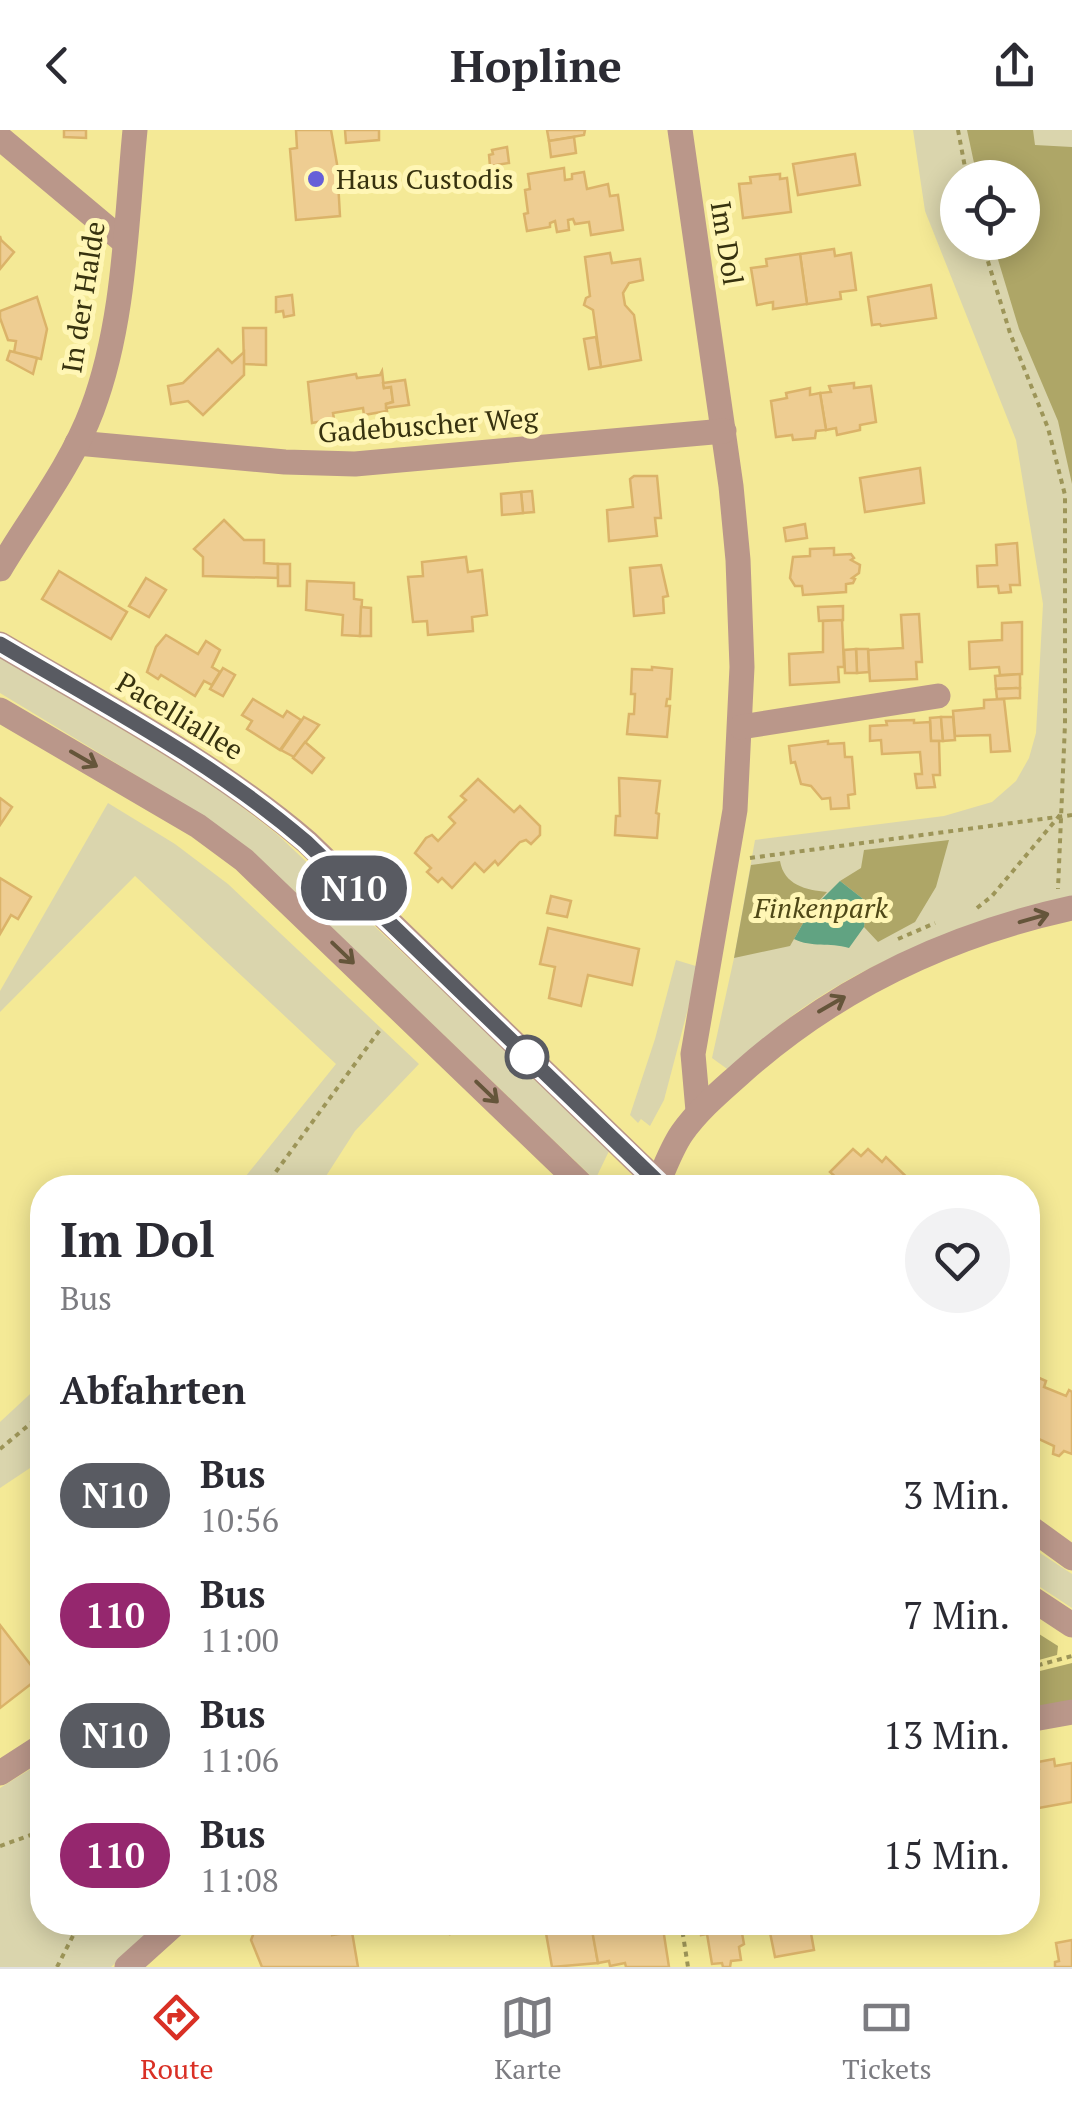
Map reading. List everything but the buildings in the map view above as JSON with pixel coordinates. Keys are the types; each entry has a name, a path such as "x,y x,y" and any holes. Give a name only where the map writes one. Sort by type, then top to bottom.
{"street":[{"name":"In der Halde","path":"0,568 77,442 105,370 135,130"},
{"name":"Im Dol","path":"680,130 724,431 738,560 741,727 729,862 694,1054 698,1111"},
{"path":"0,138 123,241"},
{"name":"Gadebuscher Weg","path":"77,442 285,462 355,464 724,431"},
{"name":"Pacelliallee","path":"0,644 208,766 264,806 306,842 648,1175"},
{"path":"741,727 938,696"},
{"path":"0,710 198,826 244,860 571,1175"},
{"path":"663,1175 679,1136 698,1111 801,1024 903,964 976,935 1065,910"},
{"path":"1040,1541 1072,1558"},
{"path":"1040,1604 1072,1625"},
{"path":"1040,1718 1072,1712"},
{"path":"0,1774 30,1754"},
{"path":"128,1967 163,1935"}],"path":[{"path":"958,130 964,160"},
{"path":"988,260 1010,333 1048,428 1065,495 1065,724 1060,815 1065,910"},
{"path":"1066,586 1072,590"},
{"path":"748,858 1072,815"},
{"path":"274,1175 385,1024"},
{"path":"0,1448 30,1424"},
{"path":"1040,1665 1072,1656"},
{"path":"0,1846 30,1835"},
{"path":"58,1967 74,1935"},
{"path":"683,1935 688,1967"}],"green space":[{"name":"Finkenpark","path":"913,130 1072,130 1072,897 978,924 888,960 804,1007 730,1071 712,1058 755,840 944,816 992,802 1016,781 1029,758 1036,733 1043,604 1016,440 944,260 1040,260 1040,160 940,160 940,249 925,211"},
{"path":"0,656 211,783 278,835 610,1149 597,1175 590,1175 290,888 177,800 0,693"},
{"path":"108,803 175,844 228,884 419,1064 355,1131 327,1175 247,1175 336,1064 135,876 0,1012 0,991"},
{"path":"676,960 699,967 664,1100 650,1126 641,1119 638,1123 630,1115"},
{"path":"30,1394 30,1468 0,1488 0,1422"},
{"path":"1040,1553 1072,1574 1072,1608 1040,1587"},
{"path":"30,1769 30,1935 147,1935 111,1967 0,1967 0,1788"}],"shaded area":[{"path":"967,130 1033,130 1035,145 1072,147 1072,484 1058,421 1019,329 998,260 1040,260 1040,160 973,160"},
{"path":"949,840 936,887 915,922 878,942 864,927 867,902 840,881 861,868 864,850"},
{"path":"780,861 791,881 827,892 810,911 790,946 734,958 751,865"},
{"path":"840,881 867,902 864,927 849,948 794,939 810,911"},
{"path":"1040,1635 1058,1646 1057,1655 1040,1660"},
{"path":"1072,1663 1072,1701 1040,1706 1040,1671"}],"bus line":[{"name":"N10","path":"0,644 208,766 264,806 650,1175"}],"place":[{"name":"Haus Custodis","path":"316,179"}]}
